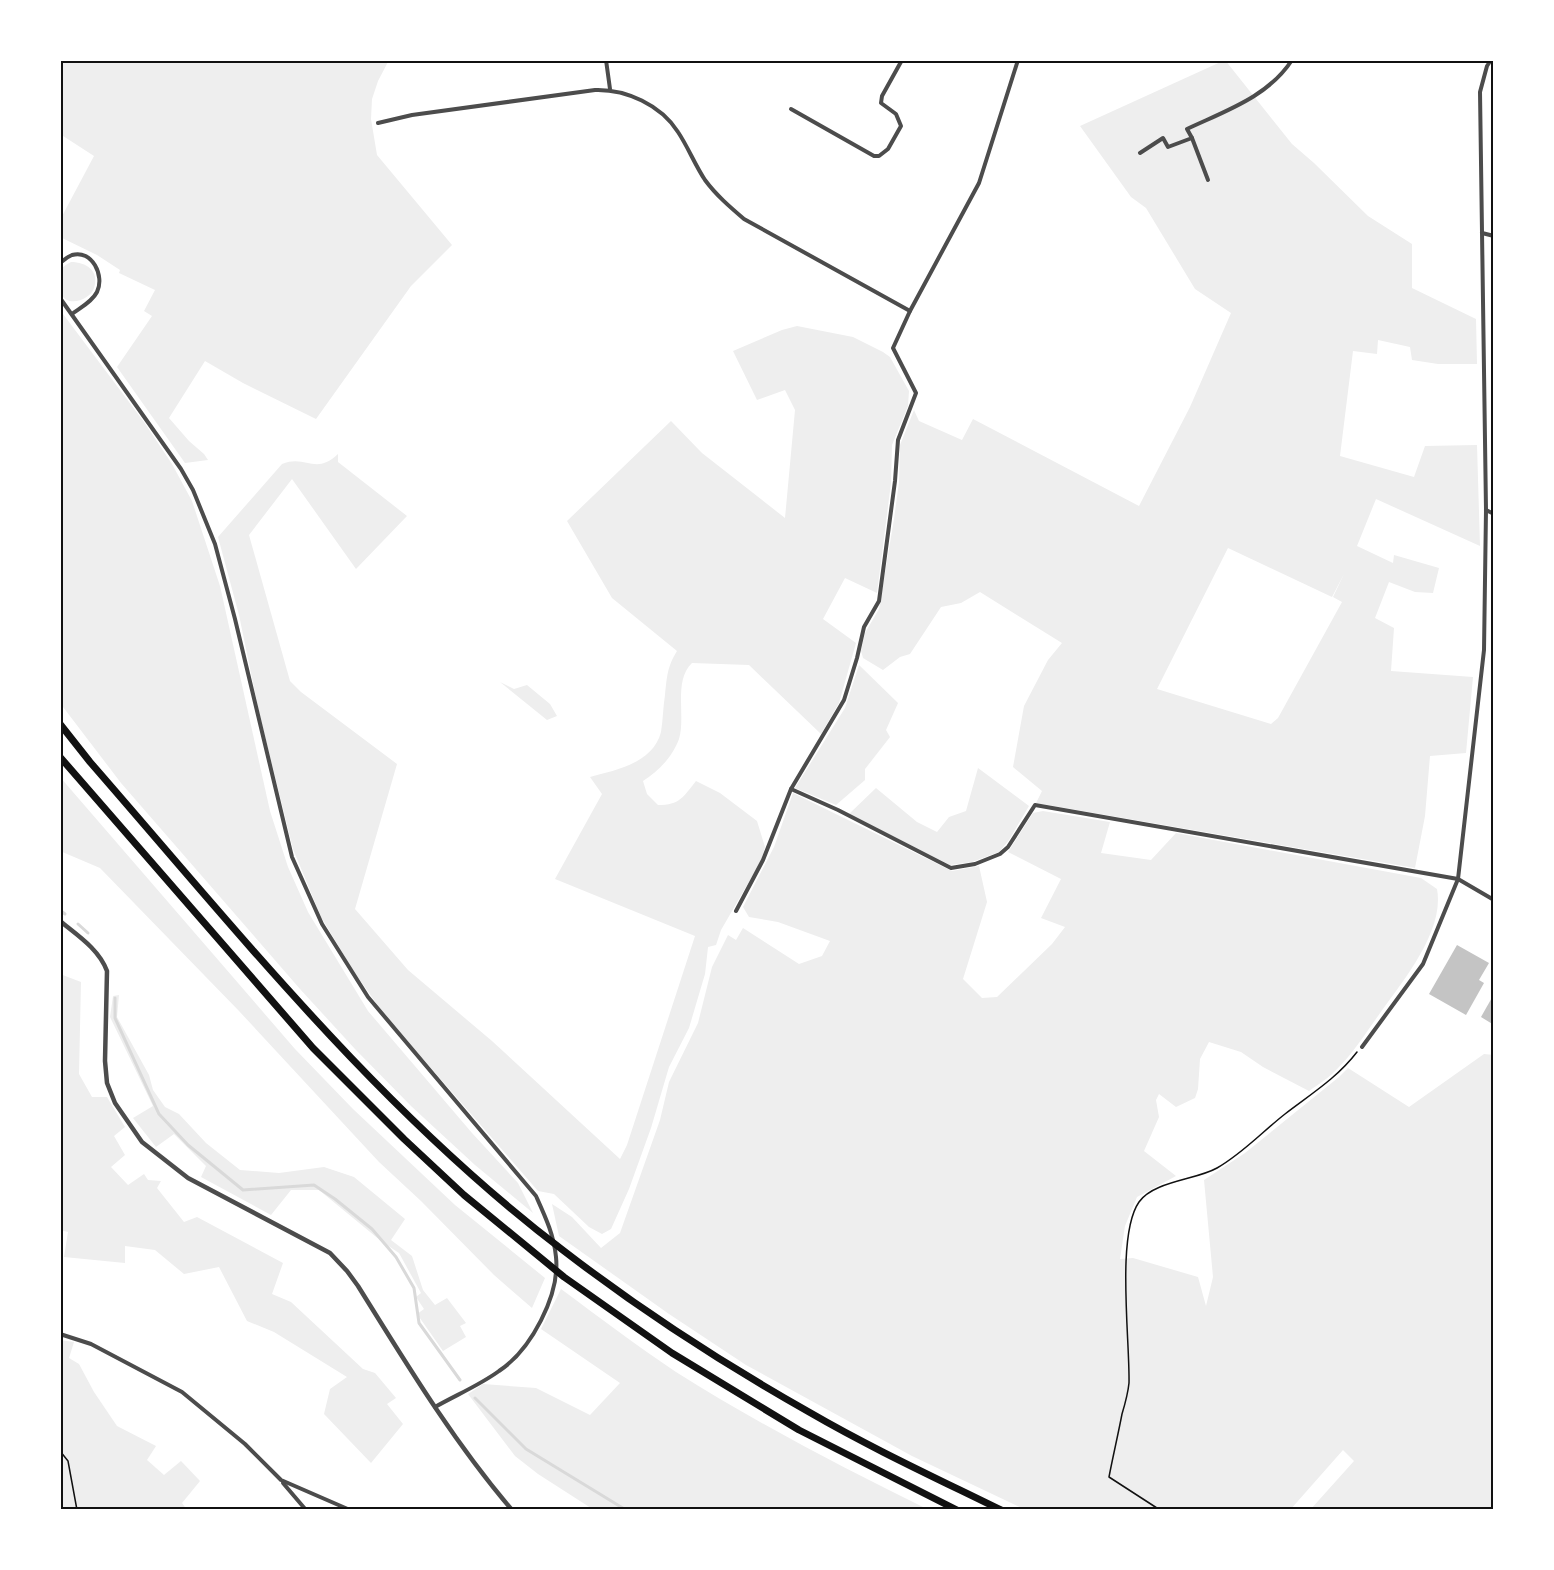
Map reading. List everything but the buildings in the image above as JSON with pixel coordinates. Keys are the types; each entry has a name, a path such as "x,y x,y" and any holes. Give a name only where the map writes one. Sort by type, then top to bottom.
{"highway":[{"path":"60,724 90,762 327,1034 418,1125 530,1224 636,1304 744,1374 881,1451 1001,1510"},
{"path":"60,757 153,867 313,1048 404,1140 464,1195 564,1277 672,1353 799,1430 957,1510"}],"street":[{"path":"606,60 610,89"},
{"path":"790,109 874,156 879,156 888,149 902,126 896,114 880,104 902,60"},
{"path":"736,911 763,860 791,789 844,700 864,627 879,600 895,481 898,440 916,393 893,348 910,311 979,183 1018,60"},
{"path":"1208,180 1187,129 1252,99 1277,78 1292,60"},
{"path":"1362,1047 1423,964 1458,879 1484,650 1486,510 1480,93 1487,66 1491,60"},
{"path":"378,123 412,115 610,89 635,98 668,118 707,182 722,200 744,219 910,311"},
{"path":"1140,153 1163,138 1168,147 1192,138"},
{"path":"1482,233 1494,236"},
{"path":"60,263 70,256 79,254 93,262 98,269 99,286 96,294 72,314"},
{"path":"60,298 182,469 193,490 214,544 232,608 292,857 322,924 368,997 536,1196 550,1227 557,1258 553,1290 542,1322 526,1345 501,1371 435,1407"},
{"path":"1486,510 1494,514"},
{"path":"791,789 838,810 951,868 975,864 1000,855 1008,847 1035,805 1458,879 1494,900"},
{"path":"60,921 92,948 104,962 107,971 105,1061 107,1083 115,1102 142,1142 188,1178 330,1253 358,1286 418,1384 487,1481 512,1510"},
{"path":"60,1334 91,1344 182,1392 245,1444 281,1480 306,1510"},
{"path":"281,1480 350,1510"}],"path":[{"path":"1160,1510 1109,1477 1129,1386 1126,1241 1139,1201 1182,1178 1203,1174 1217,1168 1242,1151 1327,1084 1362,1047"},
{"path":"60,1451 68,1461 77,1510"}],"shaded area":[{"path":"60,60 389,60 372,99 371,119 377,155 452,245 411,286 316,419 243,383 205,361 169,418 208,460 185,463 117,367 152,316 144,311 155,290 119,273 120,270 97,255 60,237 60,220 94,156 60,134"},
{"path":"1225,60 1292,144 1368,216 1412,244 1412,288 1476,319 1477,364 1438,364 1412,360 1410,347 1378,340 1377,354 1353,351 1340,456 1414,477 1425,446 1477,445 1480,546 1376,499 1357,546 1393,563 1394,555 1439,568 1433,593 1415,592 1389,582 1375,618 1394,628 1391,671 1473,677 1466,753 1430,756 1425,816 1415,868 1036,803 1042,791 1013,767 1024,706 1048,660 1062,643 980,592 961,603 941,607 910,654 900,657 883,670 863,658 861,651 865,633 879,609 899,482 900,445 914,410 919,421 962,440 973,419 1139,506 1190,407 1231,313 1195,289 1146,208 1131,197 1080,126","holes":["1228,548 1332,597 1344,574 1333,597 1342,602 1278,718 1271,724 1157,689"]},
{"path":"71,262 86,266 95,277 92,292 79,301 68,301 60,292 61,270"},
{"path":"60,310 144,422 172,464 192,501 220,586 270,811 288,867 308,912 368,1011 472,1133 518,1183 533,1213 475,1165 411,1106 355,1049 121,783 60,703"},
{"path":"797,326 853,337 883,352 890,357 909,391 908,406 892,445 891,483 877,593 845,578 823,619 856,643 839,703 821,734 749,665 692,663 686,670 681,689 679,739 664,763 643,781 647,794 658,805 671,804 688,792 696,781 720,793 757,821 765,847 761,861 721,930 716,945 708,947 705,974 689,1028 669,1067 651,1128 629,1189 611,1229 602,1234 589,1227 554,1194 538,1191 383,1013 353,970 321,917 293,849 259,712 239,615 218,537 282,464 298,461 323,463 338,454 338,462 407,516 356,569 292,479 249,535 290,681 301,692 397,764 355,909 408,970 492,1041 620,1159 627,1145 695,936 555,879 602,794 590,777 632,764 642,758 657,743 661,732 668,672 677,651 612,598 567,521 671,421 702,453 785,518 795,410 785,390 757,400 733,351"},
{"path":"859,665 898,703 886,730 890,737 865,769 865,780 836,805 795,788 845,708"},
{"path":"500,682 514,689 527,685 550,704 557,716 547,720"},
{"path":"978,768 1029,806 1009,840 999,852 972,862 950,865 849,814 876,788 917,822 937,832 949,817 966,811"},
{"path":"60,777 295,1049 353,1109 455,1205 545,1278 532,1308 494,1275 379,1162 239,1011 100,868 60,851"},
{"path":"793,793 952,871 979,866 987,902 963,979 982,998 997,997 1052,944 1065,927 1041,918 1061,879 1008,852 1033,813 1043,811 1110,822 1101,853 1151,860 1176,833 1421,878 1437,889 1438,905 1434,922 1428,939 1409,973 1344,1062 1324,1080 1309,1091 1263,1067 1241,1052 1209,1042 1200,1059 1198,1089 1195,1098 1176,1107 1159,1094 1156,1100 1159,1117 1144,1151 1176,1176 1137,1197 1125,1226 1120,1259 1133,1258 1198,1277 1206,1306 1213,1277 1204,1180 1245,1153 1348,1068 1409,1107 1484,1054 1494,1055 1494,1510 1310,1510 1354,1461 1343,1450 1290,1510 1026,1510 912,1456 746,1365 559,1236 552,1204 572,1217 601,1248 620,1233 660,1120 669,1082 698,1023 712,967 728,935 736,940 743,928 799,964 822,956 830,941 778,922 749,917 743,907 774,847"},
{"path":"60,974 81,982 79,1074 92,1097 107,1097 125,1127 114,1136 125,1155 111,1167 128,1185 144,1174 148,1180 161,1181 157,1188 184,1222 197,1217 283,1263 272,1294 291,1302 363,1369 375,1373 396,1398 387,1404 403,1424 371,1463 324,1414 330,1389 347,1377 274,1332 247,1321 219,1267 184,1274 155,1250 125,1246 125,1263 64,1257 68,1232 60,1230"},
{"path":"119,995 117,1017 149,1075 153,1090 165,1107 179,1114 206,1143 240,1170 279,1173 324,1167 354,1177 405,1219 391,1240 412,1256 423,1290 435,1305 447,1298 466,1323 460,1326 466,1337 443,1351 417,1314 424,1309 416,1297 421,1293 399,1253 319,1190 291,1190 271,1215 201,1177 206,1166 174,1134 156,1147 133,1118 153,1106 110,1017 113,996"},
{"path":"561,1289 647,1352 707,1391 801,1444 929,1510 594,1510 538,1474 515,1456 468,1394 483,1384 536,1388 590,1415 620,1383 541,1329"},
{"path":"60,1340 74,1342 69,1358 79,1364 94,1392 117,1426 156,1446 147,1460 164,1475 181,1461 200,1481 182,1503 187,1510 60,1510"}],"waterway":[{"path":"60,910 65,914"},
{"path":"78,924 88,933"},
{"path":"115,998 115,1018 159,1114 188,1145 243,1190 314,1185 372,1229 396,1257 414,1288 419,1323 460,1380"},
{"path":"475,1398 526,1449 626,1510"}]}
